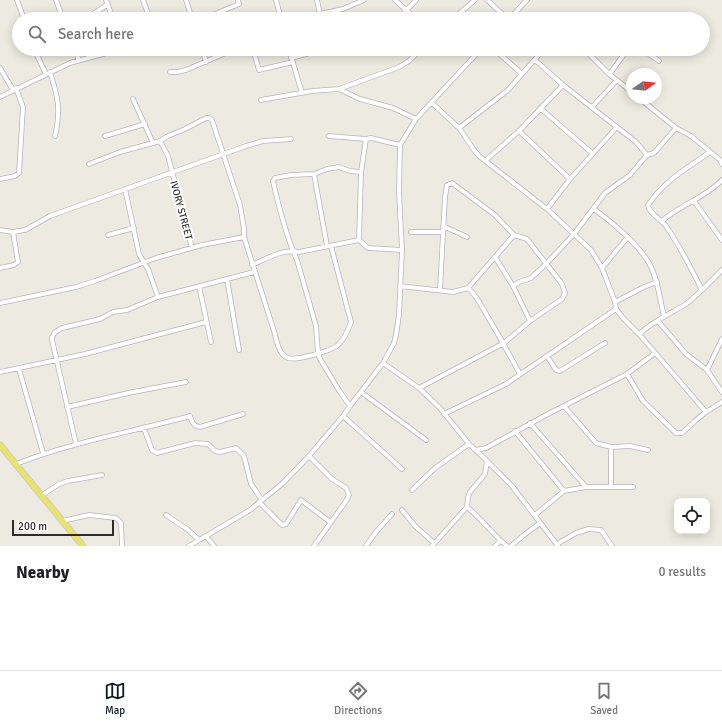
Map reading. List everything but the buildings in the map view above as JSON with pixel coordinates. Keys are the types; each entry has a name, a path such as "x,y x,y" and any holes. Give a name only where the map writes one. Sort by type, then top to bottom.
{"main road":[{"path":"0,445 83,546"}],"street":[{"path":"17,0 21,12"},
{"path":"56,0 60,12"},
{"path":"143,0 147,12"},
{"path":"186,0 190,12"},
{"path":"220,12 239,4 238,0"},
{"path":"276,0 279,12"},
{"path":"317,0 319,12"},
{"path":"333,12 364,0"},
{"path":"395,0 406,11 416,0"},
{"path":"461,12 475,0"},
{"path":"487,0 501,12"},
{"path":"516,12 527,0"},
{"path":"95,12 107,2 111,12"},
{"path":"38,56 48,73 59,103 58,125 55,136"},
{"path":"77,56 78,61"},
{"path":"0,97 48,73 78,61 96,56"},
{"path":"204,56 206,62"},
{"path":"170,72 181,72 219,56"},
{"path":"255,56 259,70 304,56"},
{"path":"291,56 302,92"},
{"path":"339,89 399,67 414,56"},
{"path":"189,546 236,518 261,501 283,483 309,456 343,416 383,363 394,343 399,315 402,250 399,192 400,144 416,119 475,56"},
{"path":"502,56 522,74"},
{"path":"459,128 508,90 538,56"},
{"path":"591,56 609,74 626,88"},
{"path":"609,74 623,56"},
{"path":"652,56 659,61"},
{"path":"535,60 563,85 616,128 636,142 647,155"},
{"path":"0,68 15,89 23,107 19,173 15,176 0,178"},
{"path":"592,107 616,80"},
{"path":"485,161 519,131 563,85"},
{"path":"261,100 330,88 339,89 360,99 393,108 416,119"},
{"path":"133,99 153,143"},
{"path":"432,103 459,128 474,150 485,161 547,209 591,250 602,268 615,302 616,309 679,379 706,412"},
{"path":"646,104 676,128 691,136 720,160 722,164"},
{"path":"540,108 592,153"},
{"path":"90,164 120,152 160,141 209,118 212,120 219,146 224,154 240,205 244,237 278,347 282,353 289,358 318,353 336,346 343,340 351,322 329,246 314,174"},
{"path":"105,136 145,124"},
{"path":"547,209 592,153 616,128"},
{"path":"513,286 518,282 531,278 546,264 574,234 605,193 630,175 647,155 654,153 676,128"},
{"path":"519,131 570,179"},
{"path":"329,136 366,139 371,138 400,144"},
{"path":"0,230 13,232 25,230 50,216 252,144 270,140 291,139"},
{"path":"359,240 361,172 366,139"},
{"name":"IVORY STREET","path":"160,141 167,152 192,248"},
{"path":"702,290 676,240 662,221 651,212 648,205 656,193 672,179 710,152"},
{"path":"350,406 320,359 318,353 316,326 298,260 293,251 281,212 274,181 275,178 284,176 314,174 327,169 339,167 350,171 361,172"},
{"path":"662,221 672,212 694,201 718,185 722,180"},
{"path":"419,388 504,343 530,321 562,299 565,293 562,284 528,239 514,235 495,215 452,183 447,185 442,232 440,290"},
{"path":"125,189 139,254 144,262 158,297"},
{"path":"694,201 722,240"},
{"path":"594,209 609,220 636,246 649,264 657,282 664,318"},
{"path":"443,226 467,238"},
{"path":"108,235 134,228"},
{"path":"0,268 14,265 18,262 13,232"},
{"path":"411,232 442,232"},
{"path":"400,286 452,292 468,288 514,235"},
{"path":"0,303 95,282 156,258 192,248 244,237"},
{"path":"602,268 627,238"},
{"path":"359,240 368,248 402,250"},
{"path":"252,265 271,256 359,240"},
{"path":"495,257 513,286 530,321"},
{"path":"639,334 648,325 664,318 685,304 722,270"},
{"path":"76,444 55,360 52,337 59,330 100,319 113,312 127,310 158,297 254,272"},
{"path":"227,279 239,350"},
{"path":"615,302 657,282"},
{"path":"199,286 211,342"},
{"path":"468,288 474,293 504,343 520,374"},
{"path":"444,414 478,398 520,374 616,309"},
{"path":"658,321 686,354 707,370 722,392"},
{"path":"0,372 19,369 206,322"},
{"path":"707,370 722,339"},
{"path":"548,356 556,370 560,371 605,343"},
{"path":"476,450 486,448 530,423 627,374 655,353"},
{"path":"383,363 419,388 439,406 469,444 512,486 557,545 576,533 589,529 601,530 612,546"},
{"path":"19,369 43,453"},
{"path":"627,374 643,401 676,433 682,433 706,412 722,402"},
{"path":"67,407 132,392 186,382"},
{"path":"361,392 426,440"},
{"path":"564,406 596,444 611,447 624,445 648,450"},
{"path":"16,464 43,453 190,416 192,423 200,427 243,414"},
{"path":"343,416 402,469"},
{"path":"530,423 586,487"},
{"path":"144,428 152,450 157,453 195,443 208,444 215,451 220,452 236,448 244,456 251,484 261,501 282,525 286,524 301,500 330,522"},
{"path":"515,431 564,491"},
{"path":"412,490 435,468 469,444"},
{"path":"611,447 611,486"},
{"path":"483,457 486,448"},
{"path":"309,456 332,479 346,488 349,495 314,546"},
{"path":"402,510 433,545 467,507 467,500 470,492 485,474 486,461"},
{"path":"41,496 59,484 102,475"},
{"path":"535,515 564,491 586,487 633,487"},
{"path":"467,507 487,525 500,541 507,546"},
{"path":"366,546 392,514"},
{"path":"62,521 89,515 116,518 121,523 122,546"},
{"path":"166,515 187,529 199,540"},
{"path":"511,546 540,523"},
{"path":"206,536 214,546"},
{"path":"495,546 500,541"}]}
